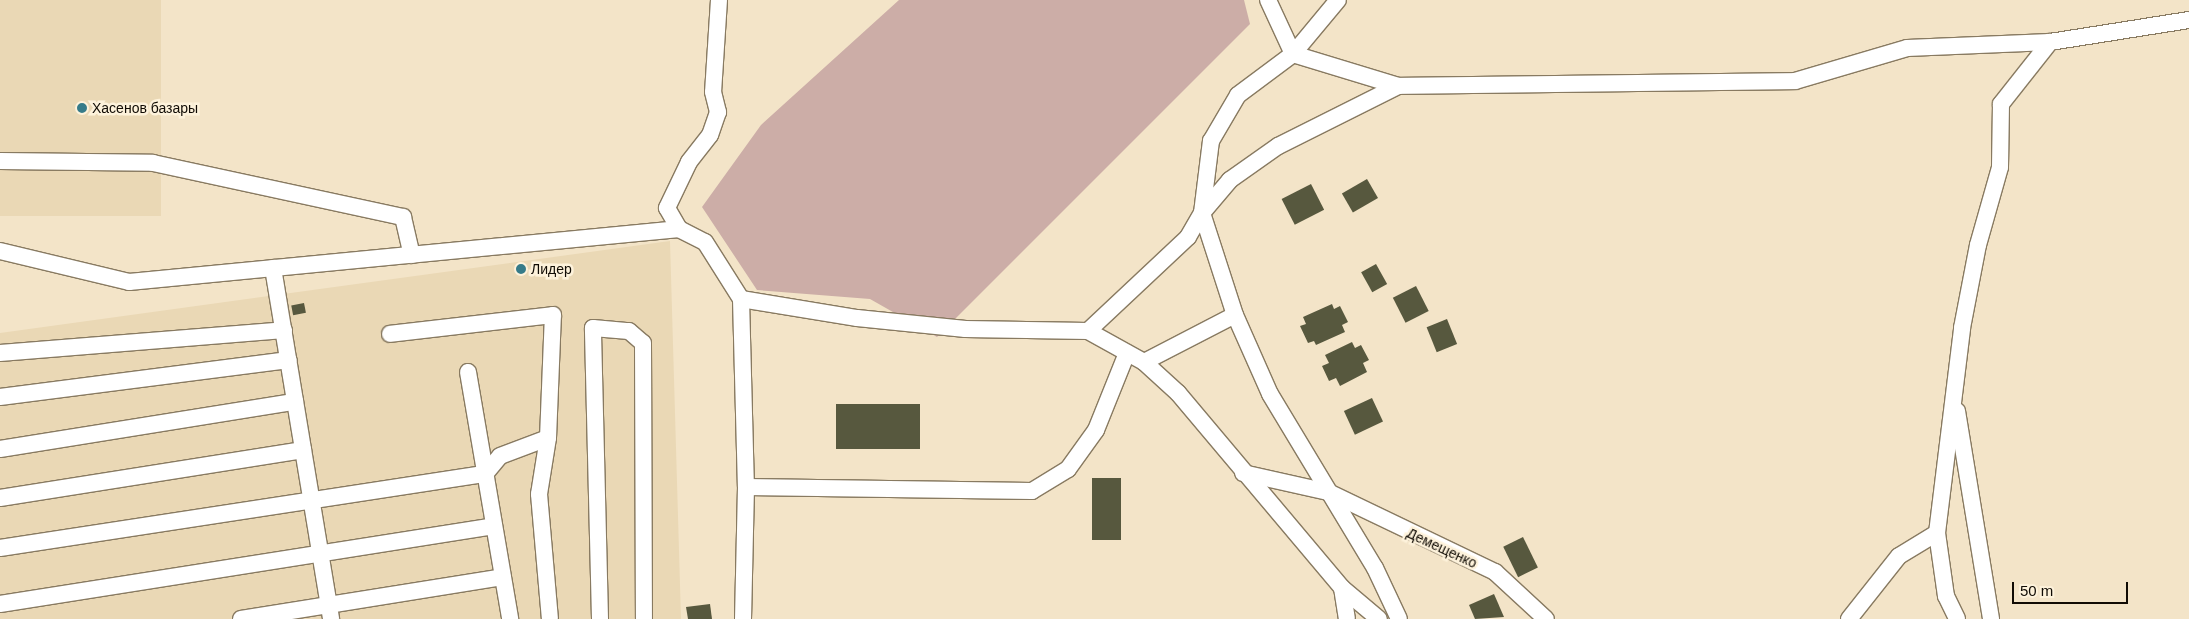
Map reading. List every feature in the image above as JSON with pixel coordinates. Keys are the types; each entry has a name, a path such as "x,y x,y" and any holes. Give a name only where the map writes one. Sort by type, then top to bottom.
{"street":[{"path":"679,229 667,208 689,162 710,135 718,112 712,92 719,0"},
{"path":"1268,0 1293,54 1398,86 1795,81 1907,48 2050,42 2189,20"},
{"path":"1338,0 1293,54 1238,95 1211,141 1202,213 1235,316 1270,394 1375,568 1399,619"},
{"path":"1958,619 1946,596 1937,533 1962,328 1978,245 2000,167 2001,104 2050,42"},
{"path":"1088,331 1188,237 1202,213 1230,180 1278,146 1398,86"},
{"path":"0,161 153,163 404,217 412,254"},
{"path":"0,251 129,282 679,229 706,242 741,299 746,487 743,619"},
{"path":"273,268 330,612"},
{"path":"741,299 857,318 966,329 1088,331 1144,362 1178,392 1243,473 1342,588 1379,619"},
{"path":"390,334 553,315 548,438 539,494 550,619"},
{"path":"1144,362 1235,316"},
{"path":"600,619 593,328 629,331 643,343 644,619"},
{"path":"0,353 284,330"},
{"path":"746,487 1032,491 1068,469 1096,430 1127,353"},
{"path":"0,396 288,360"},
{"path":"468,372 510,619"},
{"path":"1955,396 1992,619"},
{"path":"0,449 296,402"},
{"path":"0,548 486,474 500,456 548,438"},
{"path":"0,498 303,450"},
{"name":"Демещенко","path":"1243,473 1328,492 1495,572 1546,619"},
{"path":"0,604 494,526"},
{"path":"1849,619 1899,556 1937,533"},
{"path":"241,619 330,612 503,577"},
{"path":"1342,588 1347,619"}],"shaded area":[{"name":"Хасенов базары","path":"0,0 161,0 161,216 0,216"},
{"path":"899,0 1244,0 1250,24 937,337 870,299 757,290 702,207 761,125"},
{"path":"670,241 681,619 0,619 0,333"}],"building":[{"path":"1367,179 1378,198 1353,213 1342,194"},
{"path":"1311,184 1324,210 1295,225 1282,199"},
{"path":"1376,264 1387,284 1372,292 1361,272"},
{"path":"1416,286 1429,311 1406,323 1393,298"},
{"path":"304,303 306,313 293,315 291,305"},
{"path":"1332,304 1334,309 1340,306 1348,322 1342,325 1345,332 1316,345 1314,341 1308,343 1300,326 1306,324 1303,317"},
{"path":"1447,319 1457,344 1437,352 1427,327"},
{"path":"1352,342 1355,348 1361,345 1369,360 1363,363 1367,372 1340,386 1336,378 1329,381 1322,366 1329,363 1325,355"},
{"path":"1372,398 1383,422 1355,435 1344,411"},
{"path":"836,404 920,404 920,449 836,449"},
{"path":"1092,478 1121,478 1121,540 1092,540"},
{"path":"1523,537 1538,568 1518,577 1503,547"},
{"path":"1494,594 1504,617 1475,619 1469,605"},
{"path":"710,604 712,619 688,619 686,607"}],"place":[{"name":"Хасенов базары","path":"82,108"},
{"name":"Лидер","path":"521,269"}]}
